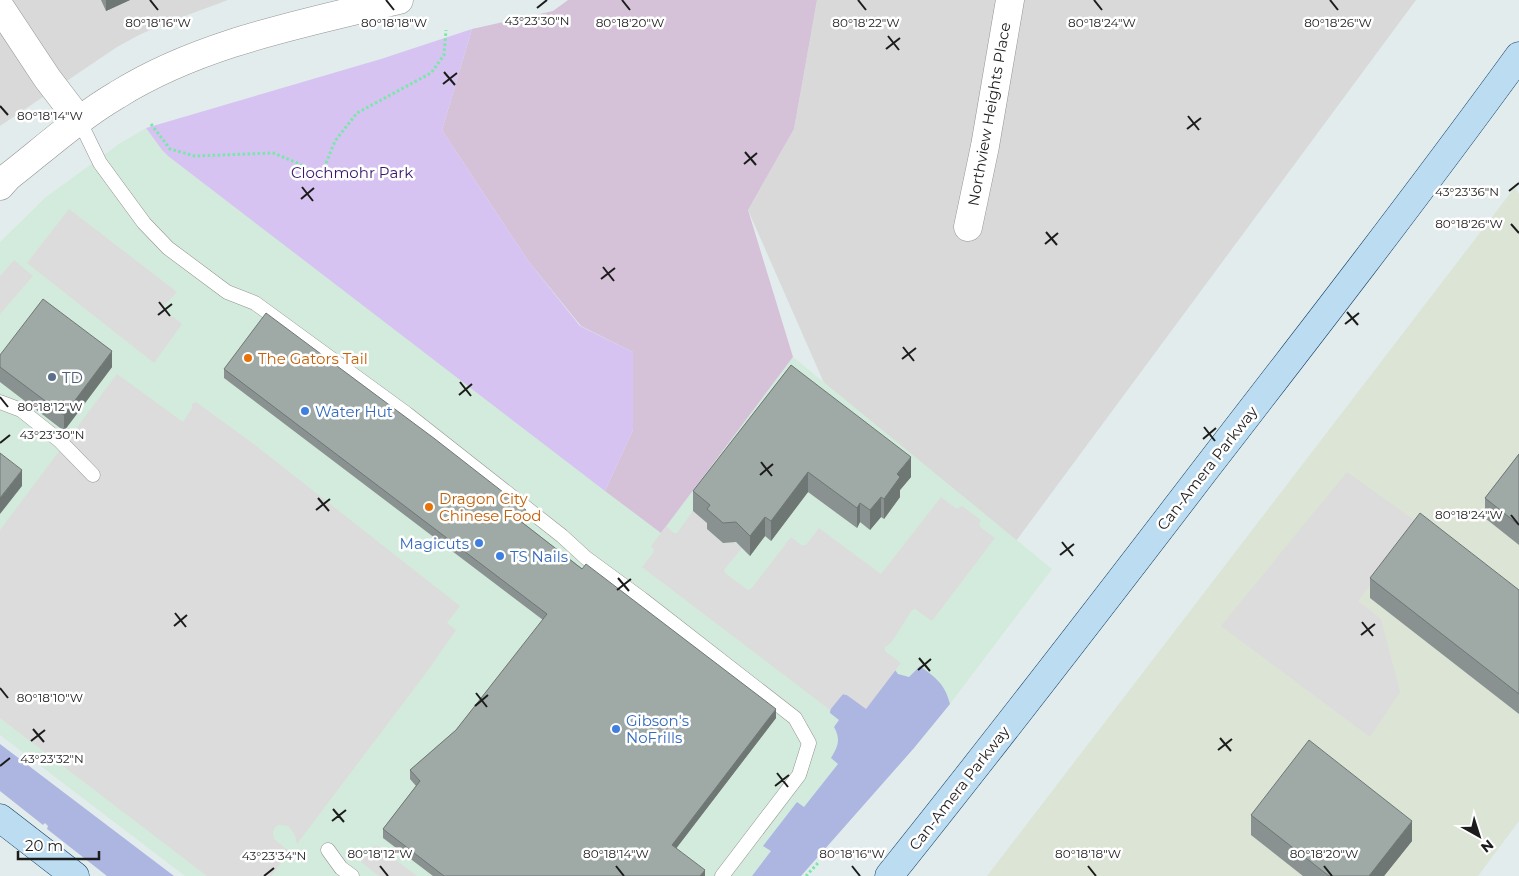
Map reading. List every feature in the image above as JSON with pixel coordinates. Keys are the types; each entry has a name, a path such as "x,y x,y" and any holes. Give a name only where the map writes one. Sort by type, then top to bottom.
{"main road":[{"name":"Can-Amera Parkway","path":"889,876 1009,725 1291,359 1424,185 1519,56"},
{"path":"0,818 75,876"}],"street":[{"path":"0,186 8,177 79,120 117,94 194,57 266,33 399,0"},
{"name":"Northview Heights Place","path":"968,227 986,146 1010,0"},
{"path":"0,7 47,78 79,120"}],"lane":[{"path":"79,120 100,163 144,223 168,248 227,292 255,303 407,414 562,536 586,558 795,718 809,743 799,775 722,876"},
{"path":"0,402 21,410 60,440 93,475"},
{"path":"328,850 341,868 352,876"}],"path":[{"path":"151,124 170,149 195,156 273,153 300,164 320,178 335,141 357,113 431,73 444,55 446,30"},
{"path":"806,876 818,863"}],"shaded area":[{"path":"0,0 228,0 166,23 117,47 0,126"},
{"path":"568,0 817,0 794,129 748,210 793,357 661,533 605,491 633,430 633,352 581,326 529,262 442,130 472,29 553,11"},
{"path":"817,0 1416,0 1016,541 824,383 748,210 794,129"},
{"path":"146,128 168,156 661,532 793,357 1052,569 950,704 914,748 801,876 185,876 0,735 0,242 46,197 119,144"},
{"path":"1515,187 1519,194 1519,821 1478,876 987,876"},
{"path":"69,209 177,292 162,308 182,324 154,363 27,263"},
{"path":"14,260 33,276 0,314 0,276"},
{"path":"117,374 183,422 192,408 192,404 196,402 255,445 460,606 447,623 456,630 429,669 297,844 295,835 288,826 279,825 275,827 273,832 274,839 290,852 271,876 207,876 0,718 0,530"},
{"path":"1347,472 1418,523 1358,601 1381,619 1400,692 1370,737 1221,626"},
{"path":"941,497 957,509 962,506 981,520 980,527 995,538 932,621 915,609 912,610 891,643 885,647 885,651 901,663 866,709 843,694 830,710 642,567 653,553 654,549 651,546 666,526 674,533 677,533 693,511 742,548 724,570 725,573 748,590 751,589 791,537 801,545 806,545 819,528 881,574"},
{"path":"920,666 939,682 950,704 914,748 801,876 752,876 771,851 763,846 797,802 804,807 838,764 831,758 838,743 834,727 839,720 830,713 836,699 843,694 847,695 866,708 895,670 898,674 909,677"},
{"path":"0,744 174,876 107,876 47,829 48,826 45,823 43,825 0,791"},
{"path":"376,845 417,876 379,876 361,862"}],"green space":[{"name":"Clochmohr Park","path":"472,29 442,130 529,262 580,326 633,352 633,430 605,491 168,156 146,128 381,59"}],"building":[{"name":"TD","path":"43,299 112,351 64,415 0,367 0,355"},
{"name":"Gibson's NoFrills","path":"266,313 435,439 526,510 519,520 582,569 586,564 776,709 672,845 705,870 700,876 444,876 383,829 420,781 410,770 456,730 547,614 224,369"},
{"path":"791,365 911,457 897,474 900,477 884,499 881,497 870,510 860,503 857,508 808,472 771,521 765,517 750,536 736,522 723,523 707,509 710,505 693,491"},
{"path":"0,453 22,470 0,498"},
{"path":"1519,454 1519,525 1485,498"},
{"path":"1420,513 1519,590 1519,694 1370,578"},
{"path":"1309,740 1412,821 1369,876 1329,876 1251,815"}],"place":[{"name":"The Gators Tail","path":"248,358"},
{"name":"TD","path":"52,377"},
{"name":"Water Hut","path":"305,411"},
{"name":"Dragon City Chinese Food","path":"429,507"},
{"name":"Magicuts","path":"479,543"},
{"name":"TS Nails","path":"500,556"},
{"name":"Gibson's NoFrills","path":"616,729"}]}
